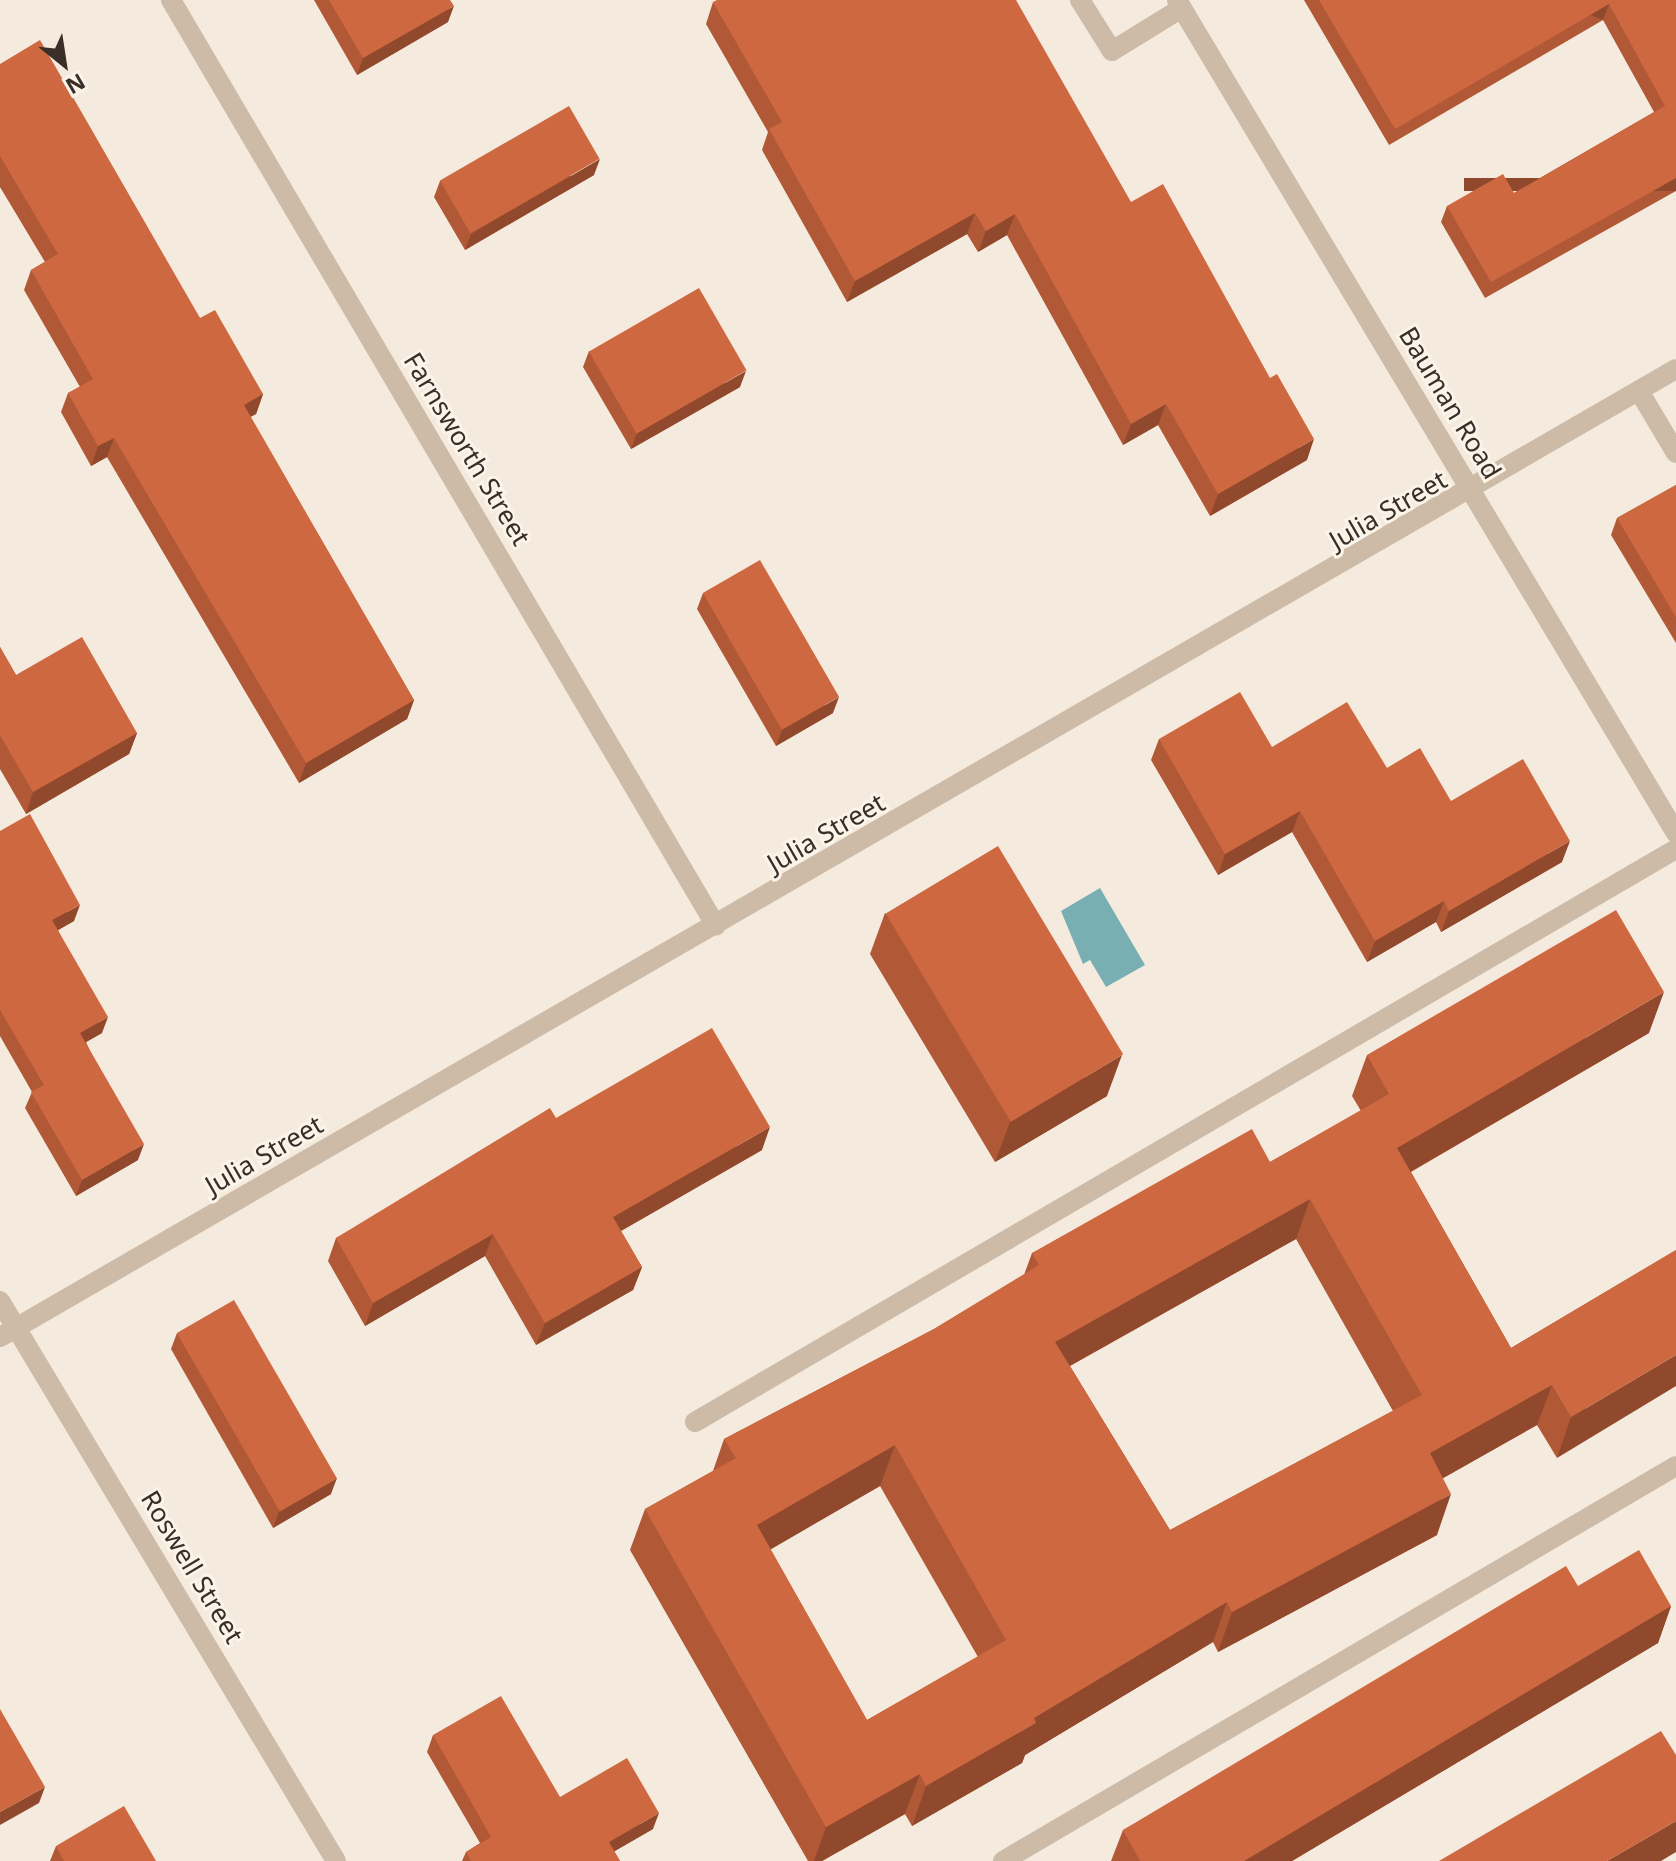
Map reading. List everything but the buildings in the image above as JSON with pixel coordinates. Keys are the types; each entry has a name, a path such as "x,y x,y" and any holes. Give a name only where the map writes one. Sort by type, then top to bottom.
{"street":[{"name":"Farnsworth Street","path":"171,0 716,926"},
{"path":"1080,0 1112,51 1180,4"},
{"name":"Bauman Road","path":"1180,4 1676,833"},
{"name":"Julia Street","path":"0,1337 1473,492 1676,369"},
{"path":"1639,391 1676,453"},
{"path":"695,1422 1676,849"},
{"name":"Roswell Street","path":"0,1301 19,1326 336,1861"},
{"path":"1003,1861 1676,1466"}],"water":[{"path":"1100,888 1145,965 1106,987 1090,960 1083,964 1061,911"}]}
